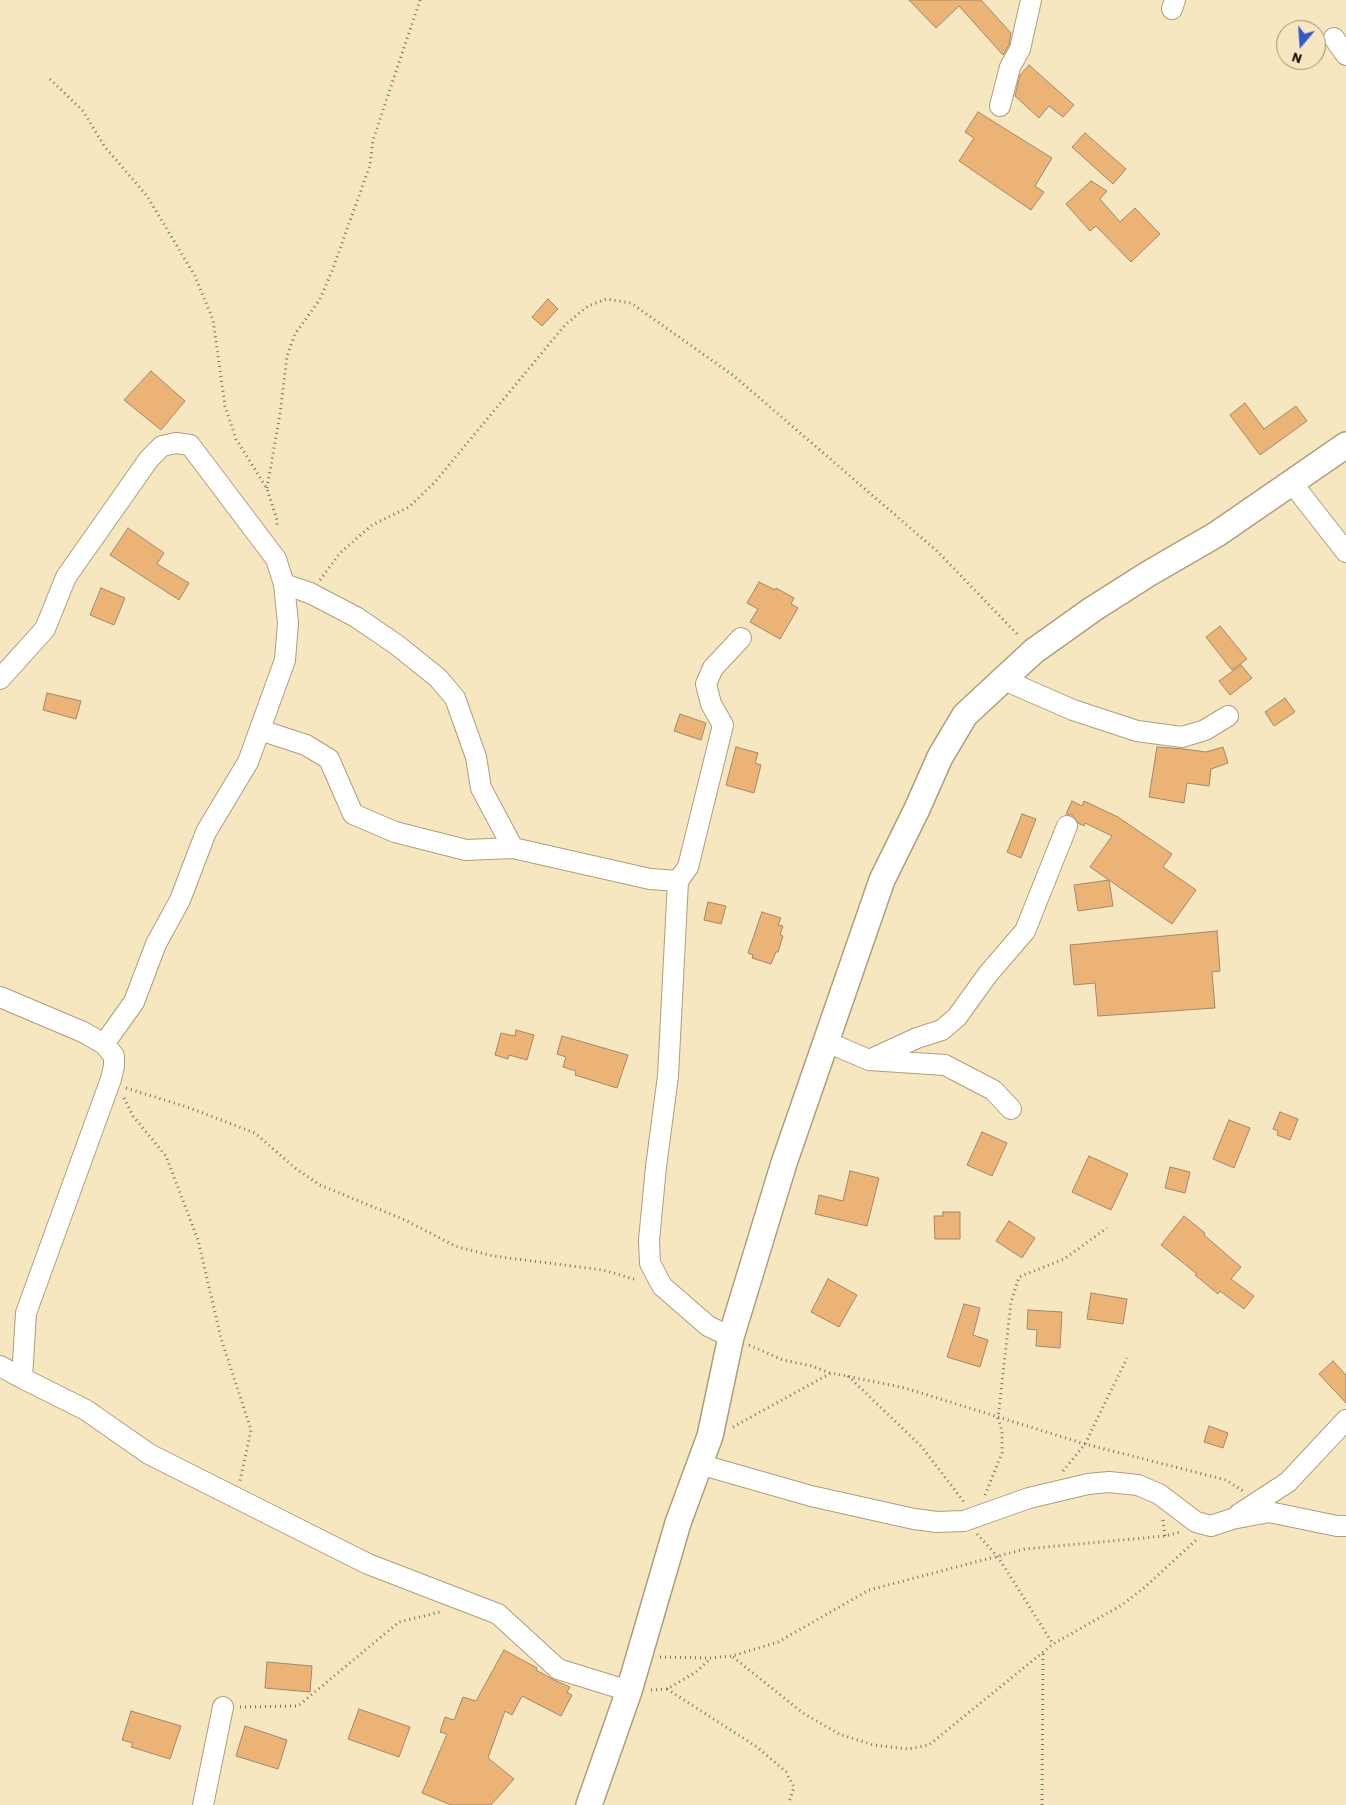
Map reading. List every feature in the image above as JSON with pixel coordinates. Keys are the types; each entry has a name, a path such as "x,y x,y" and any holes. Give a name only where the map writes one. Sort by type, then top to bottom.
{"street":[{"path":"1000,106 1010,67 1020,49 1031,0"},
{"path":"1334,38 1346,54"},
{"path":"0,679 44,629 66,577 149,459 162,446 176,443 190,445 276,559 284,584 288,623 285,660 248,762 206,832 180,900 156,944 134,1002 104,1044"},
{"path":"589,1805 639,1656 678,1523 710,1436 731,1337 784,1163 882,880 940,757 965,715 1034,651 1093,609 1217,534 1346,445"},
{"path":"1292,483 1346,552"},
{"path":"284,584 310,593 356,617 397,645 438,678 455,698 476,757 481,788 512,848"},
{"path":"731,1337 708,1326 662,1286 650,1262 649,1240 668,1076 678,881 688,867 724,725 711,704 706,684 714,668 741,638"},
{"path":"1002,679 1073,710 1137,731 1182,737 1205,730 1228,716"},
{"path":"260,730 306,746 329,759 353,814 395,832 466,850 512,848 650,879 678,881"},
{"path":"869,1060 917,1038 942,1030 957,1017 988,974 1025,931 1067,826"},
{"path":"0,997 83,1032 104,1044 114,1056 115,1083 26,1313 22,1378"},
{"path":"827,1042 869,1060 945,1065 993,1090 1011,1109"},
{"path":"0,1366 86,1410 149,1454 368,1564 498,1614 558,1669 628,1690"},
{"path":"1232,1519 1288,1482 1346,1420"},
{"path":"699,1464 812,1496 914,1519 937,1522 970,1520 1030,1498 1088,1484 1109,1482 1138,1485 1160,1494 1196,1522 1211,1526 1232,1519 1269,1512 1337,1526 1346,1526"},
{"path":"203,1805 223,1707"}],"path":[{"path":"267,489 280,414 287,356 295,334 320,299 332,271 370,165 373,140 420,0"},
{"path":"50,79 83,111 106,147 147,196 195,276 213,320 225,406 236,439 267,489 277,520 276,559"},
{"path":"310,593 340,553 372,525 410,507 434,482 565,325 588,306 606,299 631,303 734,376 937,552 1034,651"},
{"path":"115,1083 187,1107 255,1133 295,1168 320,1185 404,1220 455,1246 493,1256 603,1270 662,1286"},
{"path":"115,1083 133,1116 166,1156 198,1240 221,1338 251,1430 237,1497"},
{"path":"970,1520 1002,1453 1002,1431 998,1418 1011,1302 1019,1278 1064,1260 1107,1228"},
{"path":"731,1337 783,1360 812,1366 831,1373 906,1388 1085,1444 1226,1480 1259,1500"},
{"path":"1056,1476 1063,1471 1085,1444 1127,1358"},
{"path":"710,1436 740,1424 831,1373"},
{"path":"848,1376 921,1446 970,1520 998,1557 1053,1644"},
{"path":"639,1656 710,1658 732,1656 778,1642 869,1590 1025,1549 1166,1536 1211,1526"},
{"path":"732,1656 802,1713 839,1734 873,1745 908,1749 929,1745 1053,1644 1122,1605 1146,1587 1211,1526"},
{"path":"223,1707 298,1706 399,1622 442,1611 466,1602"},
{"path":"1042,1805 1043,1653"},
{"path":"628,1690 667,1689 696,1672 710,1658"},
{"path":"667,1689 757,1747 786,1772 794,1787 789,1802"}],"building":[{"path":"909,0 981,0 1011,33 1009,45 1003,55 959,6 936,28"},
{"path":"1029,65 1074,105 1063,117 1049,106 1039,118 1015,96 1020,75"},
{"path":"978,112 1052,158 1035,186 1044,192 1031,210 959,161 974,138 965,132"},
{"path":"1085,133 1126,169 1113,184 1072,147"},
{"path":"1091,181 1107,191 1100,199 1120,222 1135,208 1160,234 1131,262 1096,226 1090,231 1066,204"},
{"path":"548,299 558,309 542,326 532,317"},
{"path":"151,371 185,401 161,430 124,400"},
{"path":"1245,403 1264,429 1296,406 1307,421 1260,455 1230,415"},
{"path":"128,528 164,553 157,564 189,583 179,600 110,555"},
{"path":"759,582 775,590 776,588 794,598 791,604 798,608 780,639 750,622 758,609 747,603"},
{"path":"101,588 125,598 114,625 90,615"},
{"path":"1220,626 1247,659 1232,670 1206,637"},
{"path":"1241,665 1252,678 1230,695 1219,681"},
{"path":"47,693 81,701 76,719 43,710"},
{"path":"1285,698 1295,712 1274,726 1265,712"},
{"path":"680,714 706,723 701,740 674,731"},
{"path":"736,747 758,753 755,763 761,765 754,793 726,785"},
{"path":"1157,747 1206,752 1223,747 1228,763 1211,769 1209,786 1187,783 1184,803 1149,797"},
{"path":"1072,801 1082,806 1084,801 1118,817 1172,854 1163,867 1196,890 1172,924 1090,867 1112,836 1085,823 1084,826 1078,823 1072,815 1066,814"},
{"path":"1022,814 1036,819 1021,858 1007,852"},
{"path":"1109,880 1113,906 1078,911 1074,885"},
{"path":"708,902 726,906 721,924 704,920"},
{"path":"762,912 781,918 778,925 783,926 780,935 783,936 778,952 776,952 771,964 752,958 753,955 748,953"},
{"path":"1217,931 1220,971 1212,972 1215,1008 1098,1016 1095,983 1074,985 1070,945"},
{"path":"516,1030 534,1035 527,1060 509,1055 508,1059 495,1055 501,1033 515,1036"},
{"path":"562,1036 628,1055 617,1088 575,1075 576,1071 563,1067 566,1057 557,1054"},
{"path":"1280,1112 1298,1119 1290,1140 1277,1135 1278,1131 1273,1129"},
{"path":"1229,1120 1250,1128 1234,1168 1213,1159"},
{"path":"982,1132 1007,1143 992,1176 967,1165"},
{"path":"1089,1156 1128,1174 1111,1210 1072,1192"},
{"path":"1170,1167 1190,1172 1185,1193 1165,1188"},
{"path":"850,1171 879,1178 867,1226 815,1214 819,1195 843,1201"},
{"path":"943,1212 960,1212 960,1239 935,1239 934,1216 943,1216"},
{"path":"1184,1216 1241,1267 1231,1279 1254,1296 1244,1309 1220,1291 1218,1294 1161,1245"},
{"path":"1009,1221 1035,1238 1022,1258 996,1241"},
{"path":"828,1279 857,1295 839,1327 811,1312"},
{"path":"1091,1293 1127,1299 1123,1324 1087,1319"},
{"path":"964,1304 980,1308 973,1335 988,1340 980,1367 947,1357"},
{"path":"1028,1310 1062,1312 1060,1348 1036,1346 1037,1330 1027,1329"},
{"path":"1333,1361 1346,1375 1346,1403 1319,1374"},
{"path":"1209,1426 1228,1433 1223,1448 1204,1442"},
{"path":"504,1650 537,1668 536,1670 570,1687 567,1692 572,1695 561,1716 522,1696 512,1715 505,1711 488,1758 514,1779 491,1805 451,1805 422,1793 447,1734 440,1732 445,1717 454,1720 463,1697 476,1701"},
{"path":"267,1662 312,1666 310,1692 265,1688"},
{"path":"359,1709 410,1727 399,1757 348,1739"},
{"path":"131,1711 181,1726 170,1759 131,1747 133,1743 122,1740"},
{"path":"245,1726 287,1740 278,1769 236,1756"}]}
